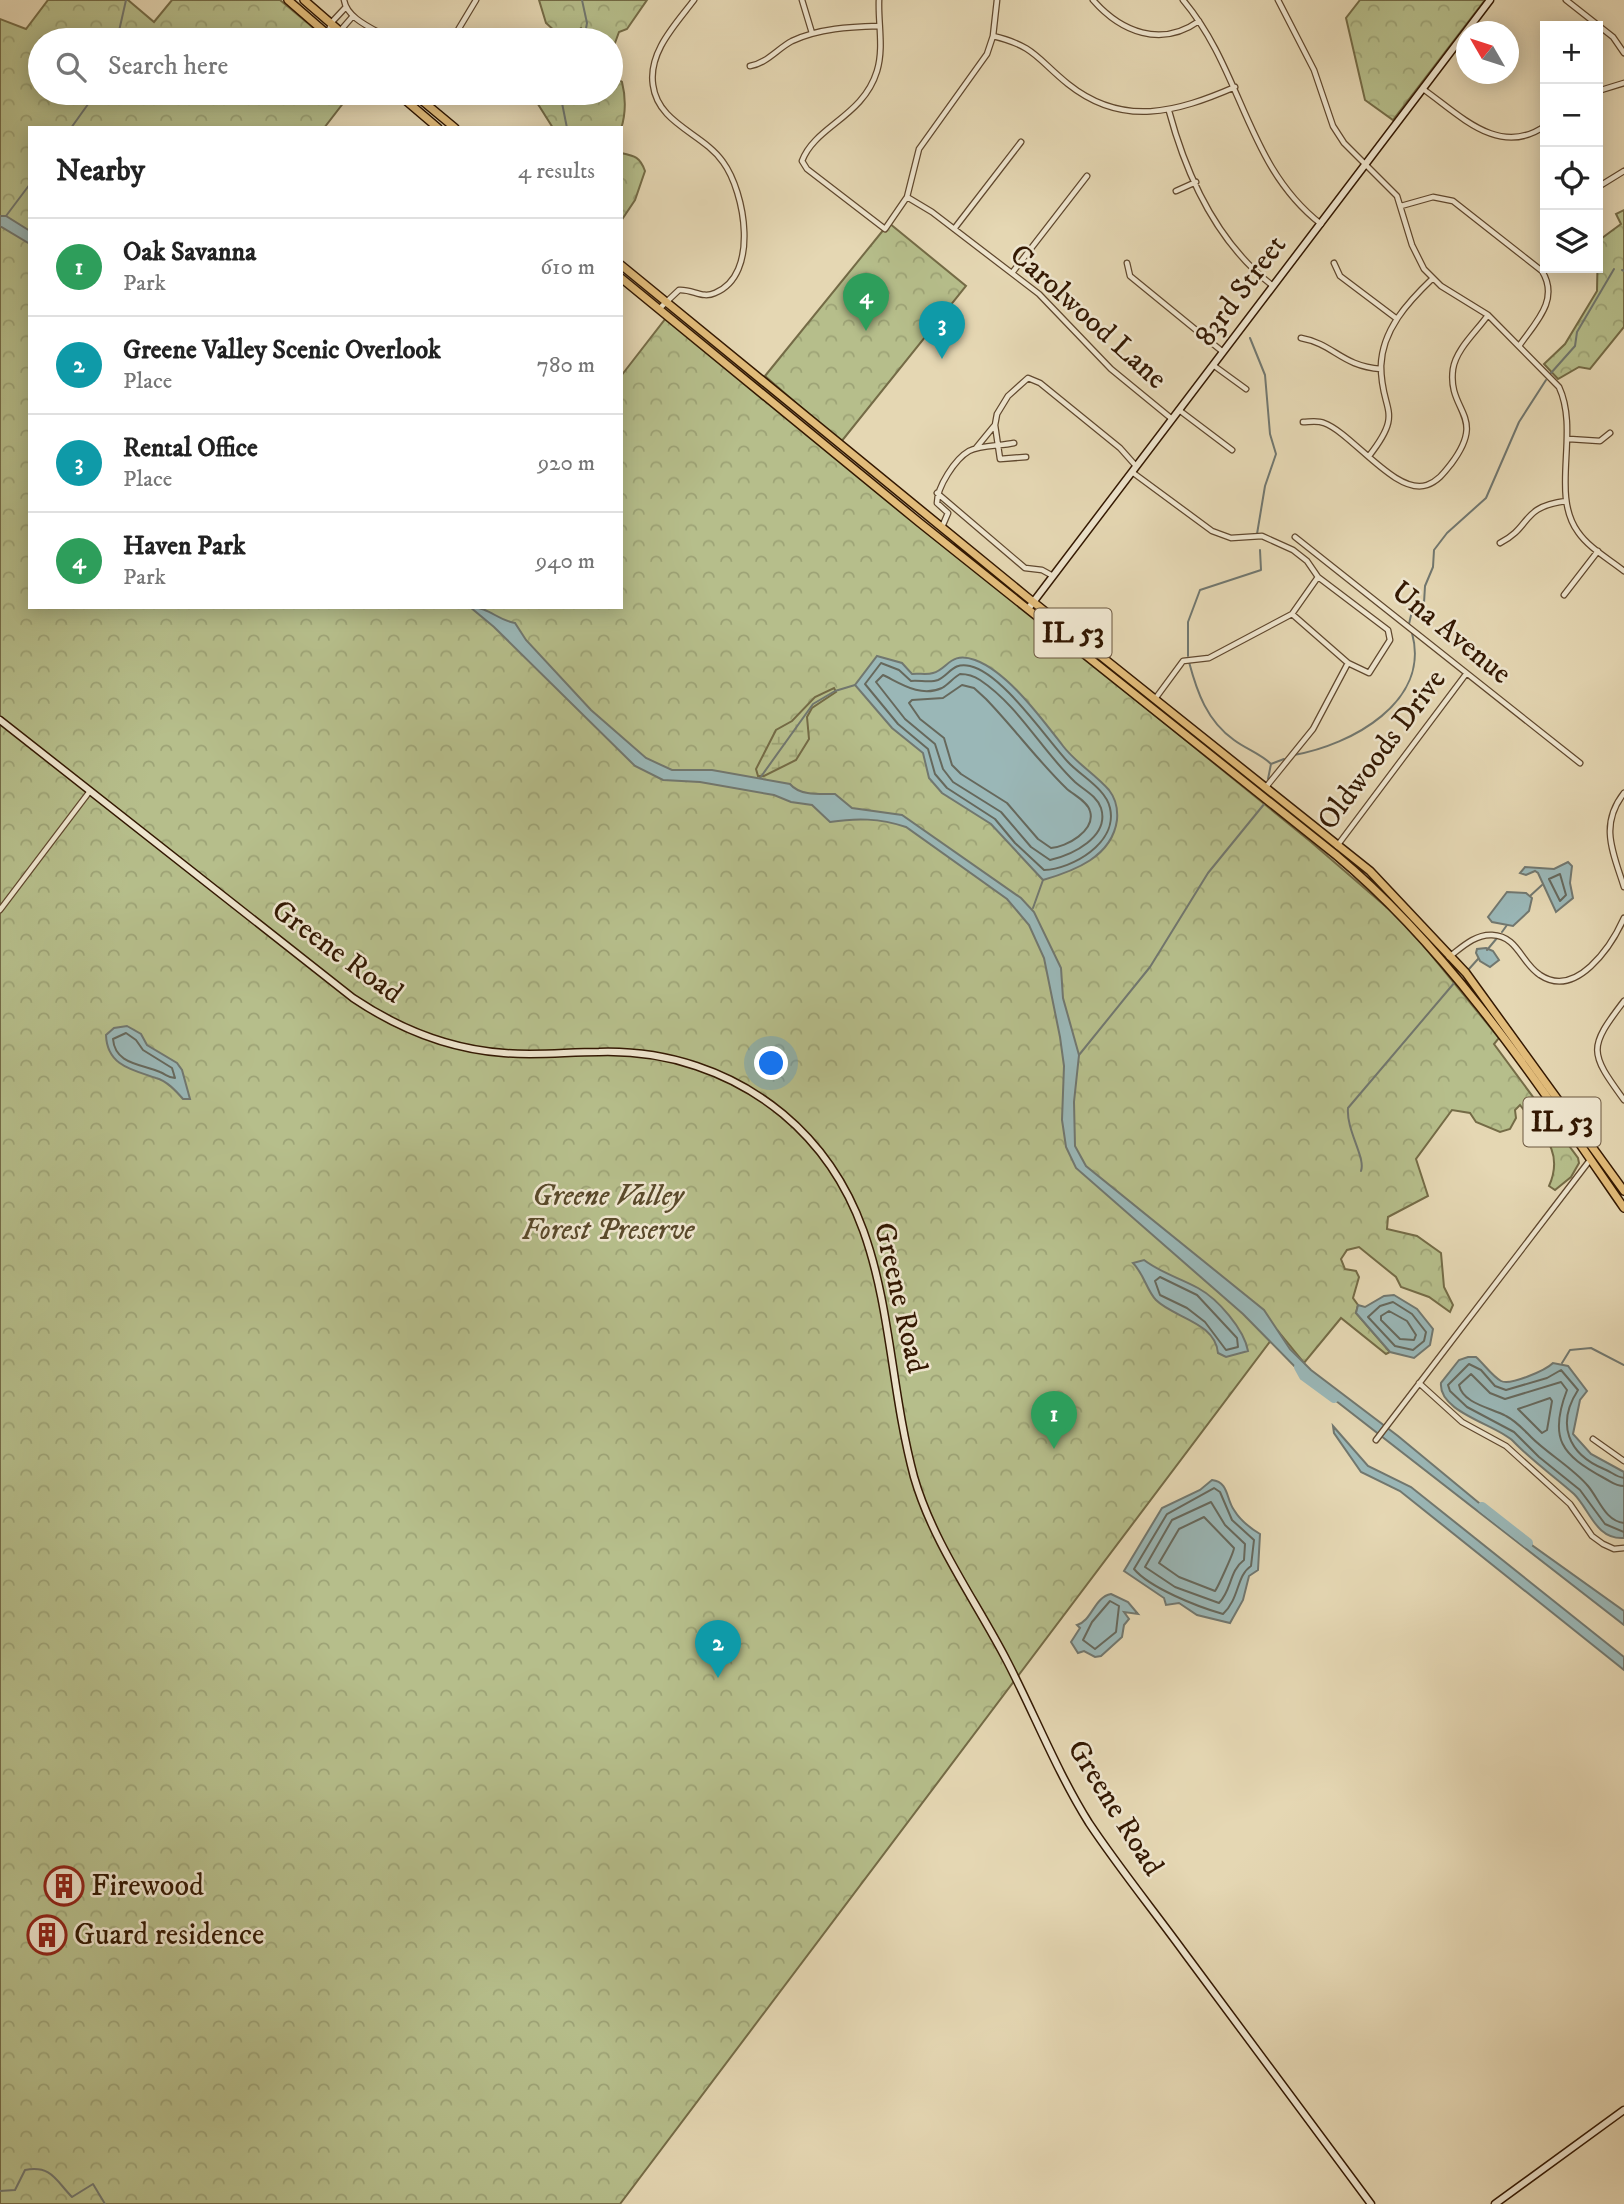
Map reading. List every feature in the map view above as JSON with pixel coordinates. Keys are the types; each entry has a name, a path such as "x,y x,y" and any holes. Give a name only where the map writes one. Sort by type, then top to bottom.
{"main road":[{"path":"288,0 321,28"},
{"path":"304,0 337,28"},
{"path":"411,105 436,126"},
{"path":"427,105 453,126"},
{"name":"IL 53","path":"623,267 1033,602 1338,845 1403,902 1451,956 1503,1022 1624,1191"},
{"name":"IL 53","path":"623,280 1332,852 1385,899 1444,962 1624,1208"}],"street":[{"path":"344,0 345,8 373,28"},
{"path":"459,28 475,0"},
{"path":"660,308 679,290 707,296 720,291 732,278 743,250 740,202 730,173 715,153 663,110 652,83 654,62 660,49 694,0"},
{"path":"802,0 812,33"},
{"path":"879,0 879,63 871,88 850,114 806,152 802,161 807,169 885,229 906,197 919,149 980,66 993,36 997,0"},
{"path":"1093,0 1117,23 1139,33 1170,34 1199,20"},
{"path":"1183,0 1216,46 1274,176 1296,203 1321,223"},
{"path":"1279,0 1314,70 1333,126 1345,143 1394,191 1414,252 1432,279 1488,315 1559,387 1565,401 1569,439 1566,501 1575,528 1598,551 1624,571"},
{"name":"83rd Street","path":"1474,21 1490,0"},
{"path":"1566,0 1613,37 1624,52"},
{"path":"331,28 331,23 345,8"},
{"path":"343,28 354,16"},
{"path":"750,66 760,64 785,45 812,33 879,26"},
{"path":"993,36 1026,47 1071,86 1100,103 1138,112 1169,111 1193,105 1235,87"},
{"name":"83rd Street","path":"1028,609 1456,45"},
{"path":"1603,89 1624,83"},
{"path":"1423,89 1492,136 1509,140 1531,135 1540,129"},
{"path":"1169,111 1196,182 1226,240 1245,263 1273,286"},
{"path":"954,229 1021,142"},
{"path":"1603,184 1624,171"},
{"path":"1012,273 1087,176"},
{"path":"1176,191 1196,182"},
{"name":"Carolwood Lane","path":"906,197 954,229 1053,306 1111,369 1172,419"},
{"path":"1401,206 1433,197 1453,201 1542,271 1549,287 1548,302 1519,345"},
{"path":"1127,263 1130,276 1223,352"},
{"path":"1334,263 1340,276 1397,319"},
{"path":"1369,456 1386,433 1390,421 1381,369 1385,342 1397,319 1432,279"},
{"path":"1303,422 1327,424 1410,485 1431,484 1443,475 1460,452 1467,436 1468,425 1453,381 1454,367 1459,354 1488,315"},
{"path":"1301,338 1314,341 1353,365 1381,369"},
{"path":"1213,365 1246,389"},
{"path":"943,527 947,513 937,503 937,493 961,458 975,449 995,425 1008,396 1022,381 1033,379 1116,445 1134,469 1212,531 1231,538 1262,536 1276,542 1307,561 1318,577 1388,630 1390,640 1369,673 1348,663 1292,614"},
{"path":"1179,410 1232,450"},
{"path":"995,425 1000,459 1027,457"},
{"path":"1569,439 1600,441 1609,433"},
{"path":"975,449 1014,443"},
{"path":"937,493 1025,568 1042,570 1053,576"},
{"path":"1500,543 1511,537 1531,513 1544,504 1566,501"},
{"name":"Una Avenue","path":"1295,537 1580,763"},
{"path":"1564,596 1598,551"},
{"path":"1155,699 1183,661 1209,657 1292,614 1318,577"},
{"path":"1266,788 1313,730 1348,663"},
{"name":"Oldwoods Drive","path":"1332,852 1466,674"},
{"name":"Greene Road","path":"0,720 352,998 403,1027 454,1045 499,1053 619,1052 677,1060 742,1086 773,1106 808,1138 842,1182 870,1245 909,1455 928,1514 1007,1661 1076,1799 1118,1863 1371,2204"},
{"path":"0,910 91,790"},
{"path":"1624,793 1611,814 1608,830 1624,887"},
{"path":"1444,962 1478,937 1494,935 1514,944 1541,975 1555,981 1570,980 1588,969 1624,918"},
{"path":"1624,1001 1601,1031 1596,1045 1605,1073 1624,1100"},
{"path":"1376,1440 1590,1159"},
{"path":"1419,1383 1462,1422 1506,1446 1570,1504 1582,1524 1603,1544 1615,1549 1624,1548"},
{"path":"1593,1439 1624,1461"},
{"path":"1495,2204 1624,2110"}],"green space":[{"name":"Greene Valley Forest Preserve","path":"48,0 128,0 154,22 172,0 280,0 314,28 28,28 28,105 342,105 326,126 28,126 28,609 623,609 623,373 666,318 1311,842 1406,924 1499,1038 1494,1044 1578,1158 1579,1163 1571,1177 1555,1190 1549,1186 1554,1162 1548,1142 1520,1105 1515,1110 1516,1118 1510,1129 1500,1132 1476,1122 1470,1113 1452,1110 1416,1159 1428,1196 1388,1217 1387,1229 1417,1236 1441,1253 1444,1287 1453,1305 1450,1312 1429,1297 1401,1287 1396,1277 1359,1247 1347,1250 1341,1259 1345,1269 1356,1271 1359,1277 1353,1298 1358,1305 1356,1313 1390,1352 1386,1354 1341,1318 1304,1363 1278,1331 620,2204 0,2204 0,19 26,29"},
{"path":"539,0 647,0 627,29 623,30 623,28 552,28 546,23"},
{"path":"1360,0 1485,0 1469,21 1456,21 1456,38 1393,120 1365,100 1346,18"},
{"path":"623,88 625,111 622,126 552,126 539,105 623,105"},
{"path":"623,153 636,158 645,171 635,200 623,218"},
{"path":"1624,210 1624,327 1590,369 1579,367 1558,379 1544,364 1565,344 1597,291 1597,273 1603,273 1603,237 1621,224 1616,214"},
{"path":"889,223 966,286 841,442 765,376"},
{"path":"834,688 836,692 812,708 807,717 809,739 796,760 764,776 758,776 756,769 776,730 792,721 815,697"}],"water":[{"path":"0,216 6,216 28,230 28,243 0,226"},
{"path":"472,609 483,609 515,623 526,640 591,710 646,758 672,770 712,770 790,784 799,791 835,794 852,808 902,815 1021,898 1034,912 1061,968 1063,998 1079,1055 1074,1102 1075,1146 1086,1166 1264,1310 1290,1349 1311,1370 1398,1436 1519,1536 1624,1611 1624,1625 1304,1376 1243,1314 1076,1168 1066,1147 1062,1120 1064,1066 1044,958 1029,925 1007,899 906,827 868,820 830,822 812,805 791,802 774,795 700,782 663,780 635,766"},
{"path":"877,656 902,663 912,674 933,673 955,659 967,658 1000,675 1035,710 1068,752 1111,793 1116,804 1117,820 1108,844 1079,867 1043,880 991,824 942,793 929,778 923,753 892,728 855,685"},
{"path":"1568,862 1572,866 1570,883 1573,898 1556,912 1538,873 1520,873 1525,867 1554,869"},
{"path":"1507,892 1526,893 1532,898 1529,911 1513,926 1492,922 1488,917"},
{"path":"1486,948 1493,951 1499,960 1490,967 1480,961 1476,953 1477,949"},
{"path":"127,1026 141,1034 147,1045 177,1063 182,1070 190,1099 183,1099 164,1081 130,1069 116,1060 107,1045 106,1035 114,1028"},
{"path":"1144,1260 1214,1299 1236,1324 1248,1351 1226,1357 1218,1353 1210,1334 1202,1327 1156,1300 1133,1263"},
{"path":"1394,1295 1417,1309 1433,1329 1430,1345 1414,1358 1390,1352 1356,1313 1358,1305 1365,1307 1384,1296"},
{"path":"1476,1357 1494,1376 1506,1382 1528,1376 1553,1363 1568,1366 1587,1391 1580,1400 1573,1434 1591,1454 1624,1472 1624,1538 1614,1537 1600,1529 1574,1494 1513,1441 1458,1410 1449,1402 1441,1383 1459,1360"},
{"path":"1333,1426 1368,1466 1411,1487 1624,1657 1624,1670 1400,1491 1361,1472 1334,1433"},
{"path":"1212,1480 1224,1487 1236,1514 1260,1534 1258,1570 1249,1576 1243,1600 1230,1623 1197,1615 1179,1603 1166,1605 1164,1598 1124,1571 1162,1508 1200,1490"},
{"path":"1111,1594 1128,1602 1138,1614 1124,1612 1129,1619 1124,1625 1122,1637 1101,1656 1095,1657 1084,1651 1078,1653 1071,1642 1080,1628 1077,1625 1086,1619 1105,1596"}],"waterway":[{"path":"120,28 126,0"},
{"path":"582,0 586,28"},
{"path":"72,126 87,105"},
{"path":"562,105 567,126"},
{"path":"6,216 28,187"},
{"path":"1551,373 1575,346 1577,332 1614,269"},
{"path":"1250,338 1265,375 1270,434 1276,454 1265,486 1257,534"},
{"path":"1409,624 1412,611 1424,603 1425,586 1433,567 1434,550 1447,533 1486,498 1519,422 1546,380"},
{"path":"1188,656 1188,622 1200,590 1261,570 1260,550"},
{"path":"1294,755 1339,741 1382,716 1398,699 1410,680 1415,658 1412,633"},
{"path":"1189,662 1200,695 1217,724 1234,740 1271,764"},
{"path":"760,778 813,704 835,691 855,685"},
{"path":"1268,779 1271,764 1284,759"},
{"path":"1079,1055 1150,967 1208,873 1265,803"},
{"path":"1033,908 1043,880"},
{"path":"1530,896 1542,885"},
{"path":"1502,932 1507,925"},
{"path":"1487,950 1497,938"},
{"path":"1469,969 1478,959"},
{"path":"1361,1171 1361,1159 1350,1125 1348,1108 1455,982"},
{"path":"1562,1363 1570,1350 1591,1348 1624,1365"},
{"path":"1299,1367 1304,1376 1334,1398"},
{"path":"1482,1507 1528,1543"},
{"path":"0,2191 15,2190 25,2170 34,2169 48,2172 72,2197 93,2184 105,2204"}],"place":[{"name":"Haven Park","path":"866,331"},
{"name":"Rental Office","path":"942,359"},
{"name":"Oak Savanna","path":"1054,1449"},
{"name":"Greene Valley Scenic Overlook","path":"718,1678"},
{"name":"Firewood","path":"64,1886"},
{"name":"Guard residence","path":"47,1935"}]}
